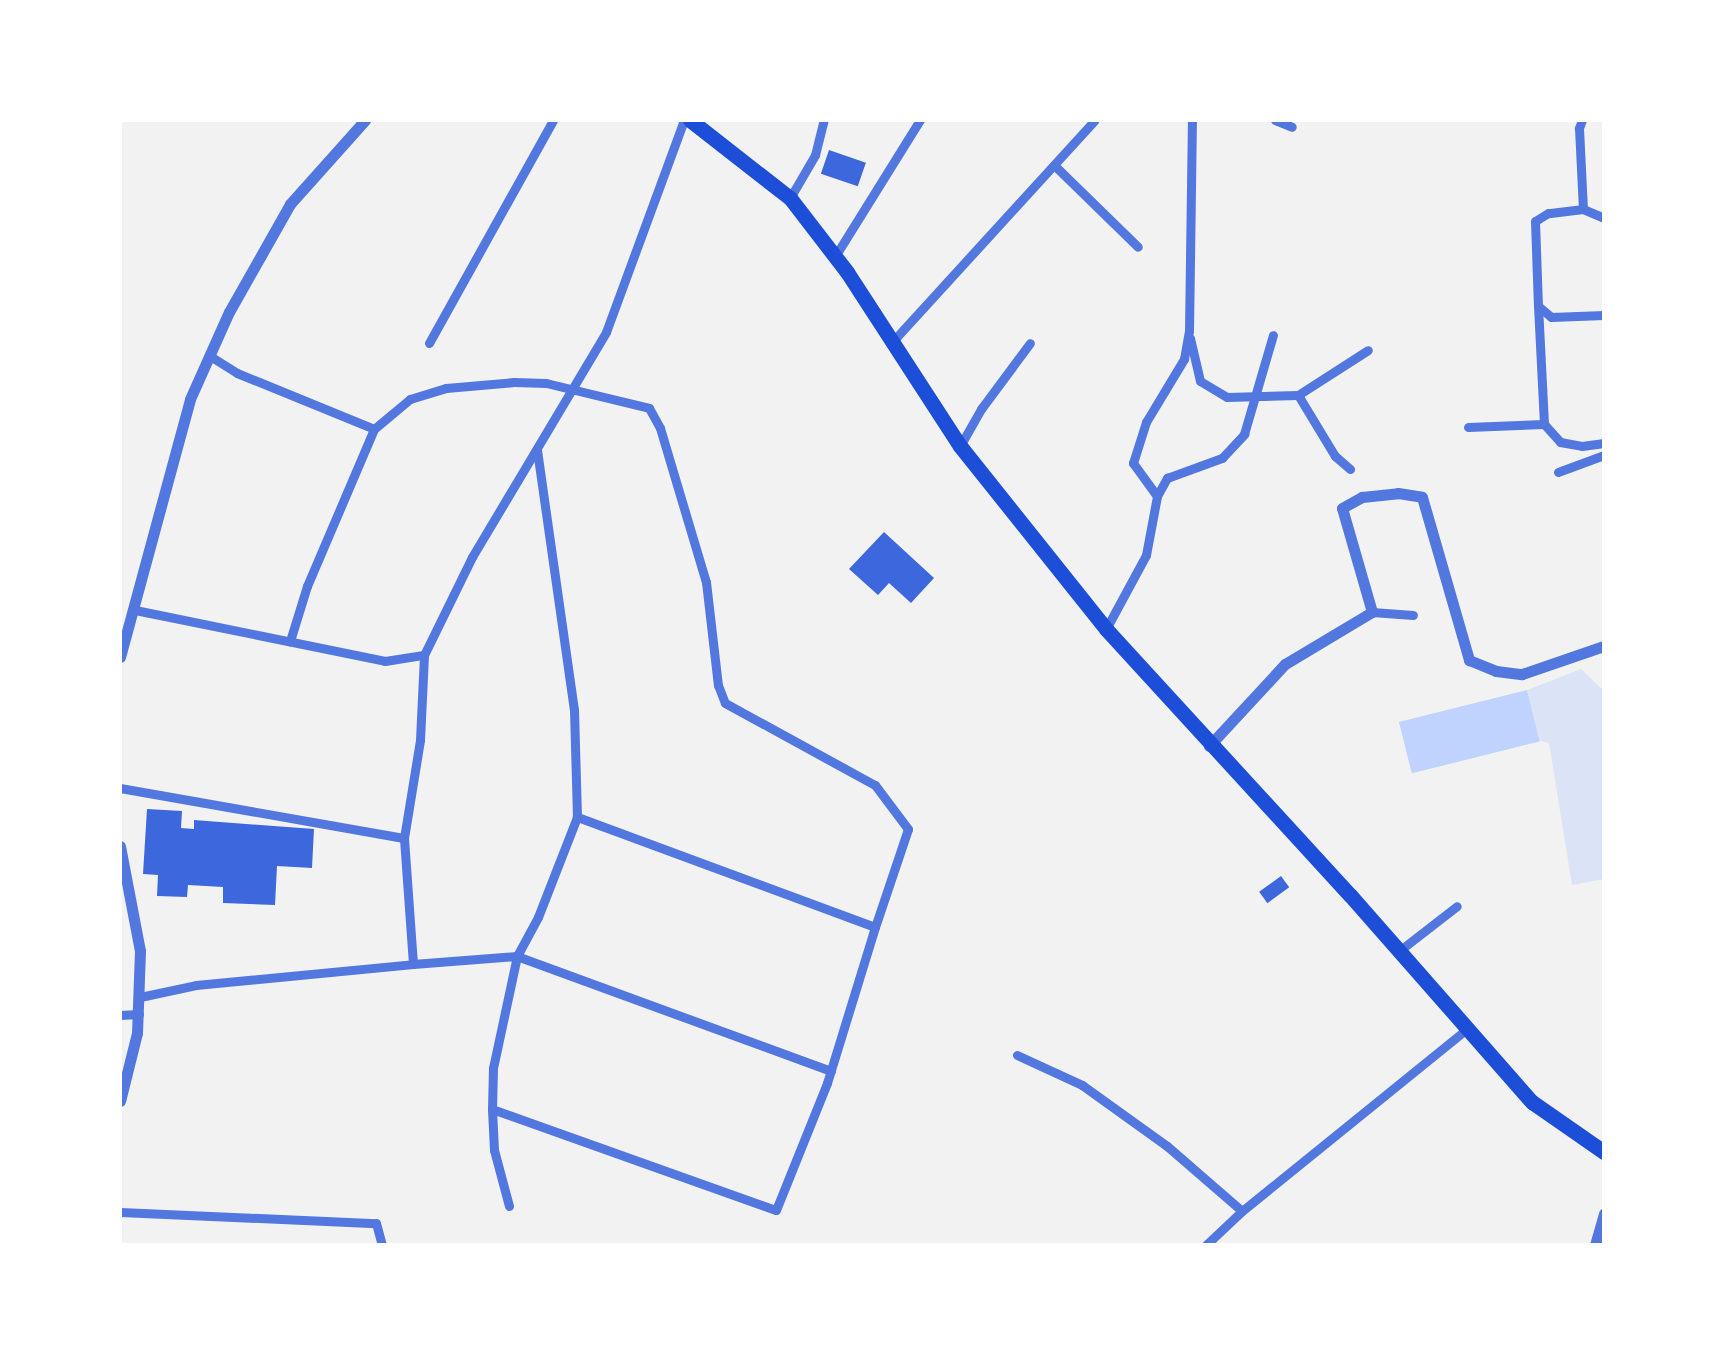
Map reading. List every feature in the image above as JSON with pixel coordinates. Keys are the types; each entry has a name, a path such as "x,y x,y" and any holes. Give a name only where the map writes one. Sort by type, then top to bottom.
{"main road":[{"path":"694,122 790,198 893,341 960,446 1106,628 1210,746 1532,1102 1604,1152"}],"street":[{"path":"120,656 190,399 290,204 364,120"},
{"path":"429,343 553,120"},
{"path":"790,198 816,155 824,120"},
{"path":"834,258 920,120"},
{"path":"893,341 1095,120"},
{"path":"1157,496 1133,464 1146,422 1184,359 1188,331 1192,120"},
{"path":"1274,120 1292,128"},
{"path":"1582,120 1579,128 1583,210"},
{"path":"413,964 404,838 420,740 424,655 472,557 606,332 694,122"},
{"path":"1054,164 1138,247"},
{"path":"1604,218 1583,210 1548,213 1535,221 1544,424 1560,442 1604,443"},
{"path":"1538,306 1551,317 1604,316"},
{"path":"1188,331 1200,381 1227,397 1298,395 1368,350"},
{"path":"1106,628 1146,555 1157,496 1167,478 1222,458 1244,434 1273,335"},
{"path":"960,446 981,409 1030,343"},
{"path":"210,356 238,373 374,428"},
{"path":"290,641 308,586 374,428 410,399 446,388 514,382 574,389 649,408 660,428 706,582 718,686 725,703 875,785 908,829 831,1071 776,1210 492,1109"},
{"path":"1298,395 1335,456 1350,468"},
{"path":"1468,427 1544,424"},
{"path":"509,1206 494,1150 493,1068 517,956 538,917 577,817 574,710 537,450"},
{"path":"1558,472 1604,456"},
{"path":"1372,612 1342,508 1362,497 1415,494 1422,497 1470,660 1522,674 1604,646"},
{"path":"135,610 385,662 424,655"},
{"path":"1210,746 1285,664 1372,612 1414,615"},
{"path":"120,788 404,838"},
{"path":"577,817 875,926"},
{"path":"120,846 125,896 140,952 138,1014 120,1102"},
{"path":"1399,951 1457,906"},
{"path":"140,997 196,985 517,956 831,1071"},
{"path":"120,1015 138,1014"},
{"path":"1206,1245 1242,1211 1467,1029"},
{"path":"1017,1055 1082,1085 1167,1146 1242,1211"},
{"path":"120,1212 376,1223 382,1245"},
{"path":"1594,1245 1604,1213"}],"shaded area":[{"path":"1581,669 1604,691 1604,879 1572,885 1549,743 1540,741 1527,690"}],"water":[{"path":"1527,690 1540,741 1412,773 1399,722"}],"building":[{"path":"829,150 866,163 858,186 821,174"},
{"path":"884,532 934,578 911,603 889,583 878,595 849,569"},
{"path":"147,809 182,811 181,828 194,829 194,820 314,829 312,868 277,866 275,905 223,903 223,887 188,885 187,897 157,896 158,875 143,874"},
{"path":"1281,876 1289,887 1267,903 1259,892"}]}
